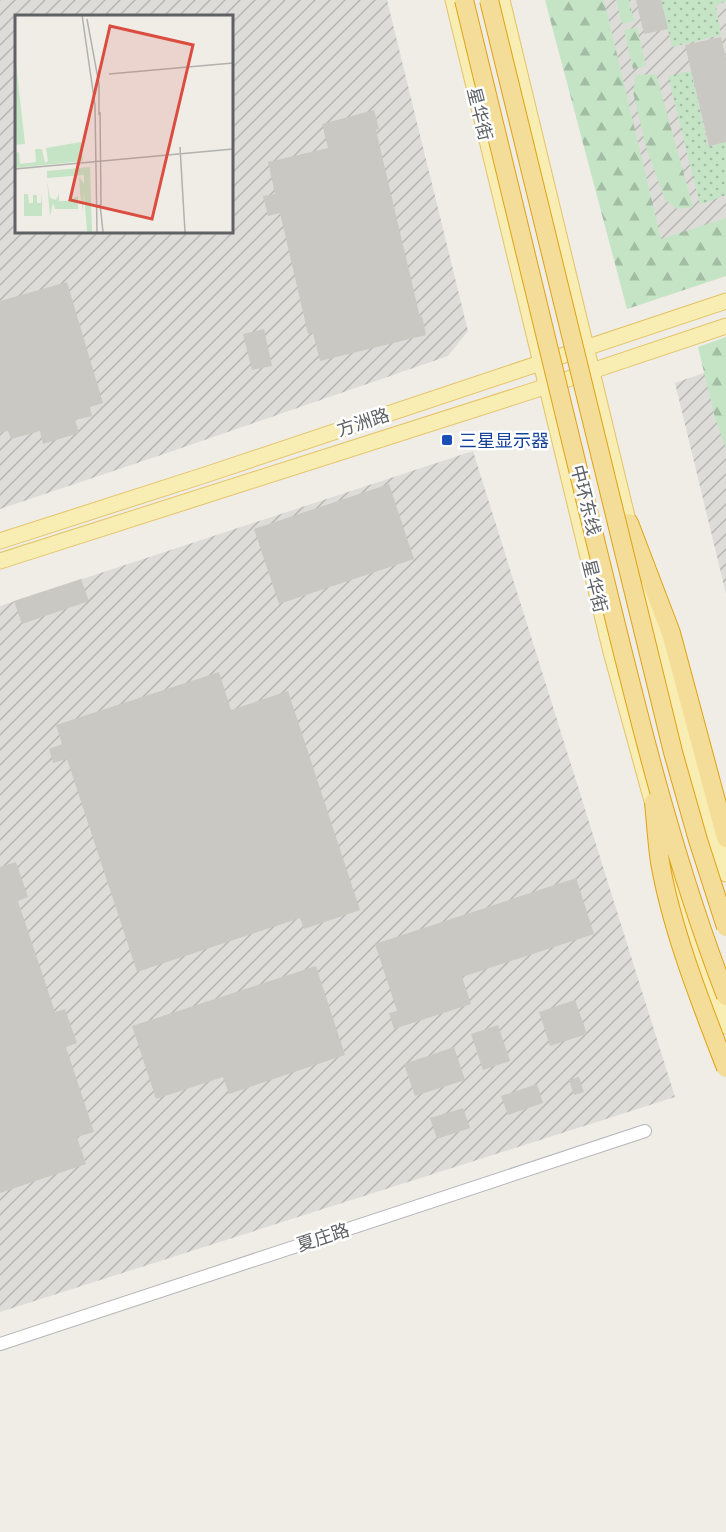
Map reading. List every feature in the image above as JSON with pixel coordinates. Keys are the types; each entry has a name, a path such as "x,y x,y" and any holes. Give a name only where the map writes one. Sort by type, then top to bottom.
{"highway":[{"path":"459,0 472,35"},
{"name":"中环东线","path":"464,0 650,758 686,879 726,996"},
{"name":"中环东线","path":"489,0 659,697 698,840 726,927"},
{"path":"629,523 672,633 726,838"},
{"path":"650,758 660,861 670,904 693,977 726,1068"}],"main road":[{"name":"星华街","path":"453,0 611,652 640,761 690,935 726,1026"},
{"path":"502,0 629,523 689,749 726,874"},
{"name":"方洲路","path":"0,541 726,301"},
{"name":"方洲路","path":"0,561 547,386 726,326"}],"street":[{"name":"夏庄路","path":"0,1344 645,1131"}],"shaded area":[{"path":"0,0 387,0 468,331 448,356 0,509"},
{"path":"583,0 726,0 726,268 650,292"},
{"path":"726,365 726,594 675,383"},
{"path":"473,451 675,1097 0,1312 0,606"}],"green space":[{"path":"545,0 604,0 661,239 726,218 726,276 627,309"},
{"path":"616,0 629,0 634,21 622,24"},
{"path":"661,0 726,0 716,6 721,35 672,47"},
{"path":"637,27 646,66 633,69 624,30"},
{"path":"691,71 708,146 726,142 726,195 700,205 668,76"},
{"path":"656,74 693,207 677,209 665,200 646,147 633,92 636,75"},
{"path":"726,337 726,449 715,418 698,347"}],"building":[{"path":"636,0 661,0 668,29 644,34"},
{"path":"721,37 726,58 726,142 709,146 685,45"},
{"path":"374,110 379,129 376,130 426,335 320,361 313,333 308,334 280,213 268,216 263,196 275,194 268,162 328,148 322,124"},
{"path":"67,282 103,403 90,407 92,416 75,420 79,433 43,444 40,431 11,439 8,431 0,433 0,301"},
{"path":"264,329 272,366 252,370 243,334"},
{"path":"389,484 414,559 279,604 254,529"},
{"path":"81,579 89,601 22,624 14,601"},
{"path":"219,672 231,710 288,691 360,910 304,929 300,918 137,972 67,759 53,763 49,749 62,744 56,725"},
{"path":"16,862 28,897 18,901 55,1012 65,1009 77,1043 66,1047 94,1132 77,1137 86,1164 0,1193 0,867"},
{"path":"576,878 594,934 462,977 471,1004 394,1029 389,1013 397,1011 375,944"},
{"path":"316,966 345,1055 229,1094 223,1077 156,1099 132,1026"},
{"path":"575,1000 587,1034 550,1046 539,1012"},
{"path":"498,1025 510,1061 483,1070 471,1034"},
{"path":"454,1047 465,1080 415,1096 404,1064"},
{"path":"579,1077 584,1092 574,1095 569,1080"},
{"path":"537,1084 543,1103 508,1115 501,1096"},
{"path":"463,1108 470,1128 437,1139 430,1118"}],"place":[{"name":"三星显示器","path":"447,440"}]}
